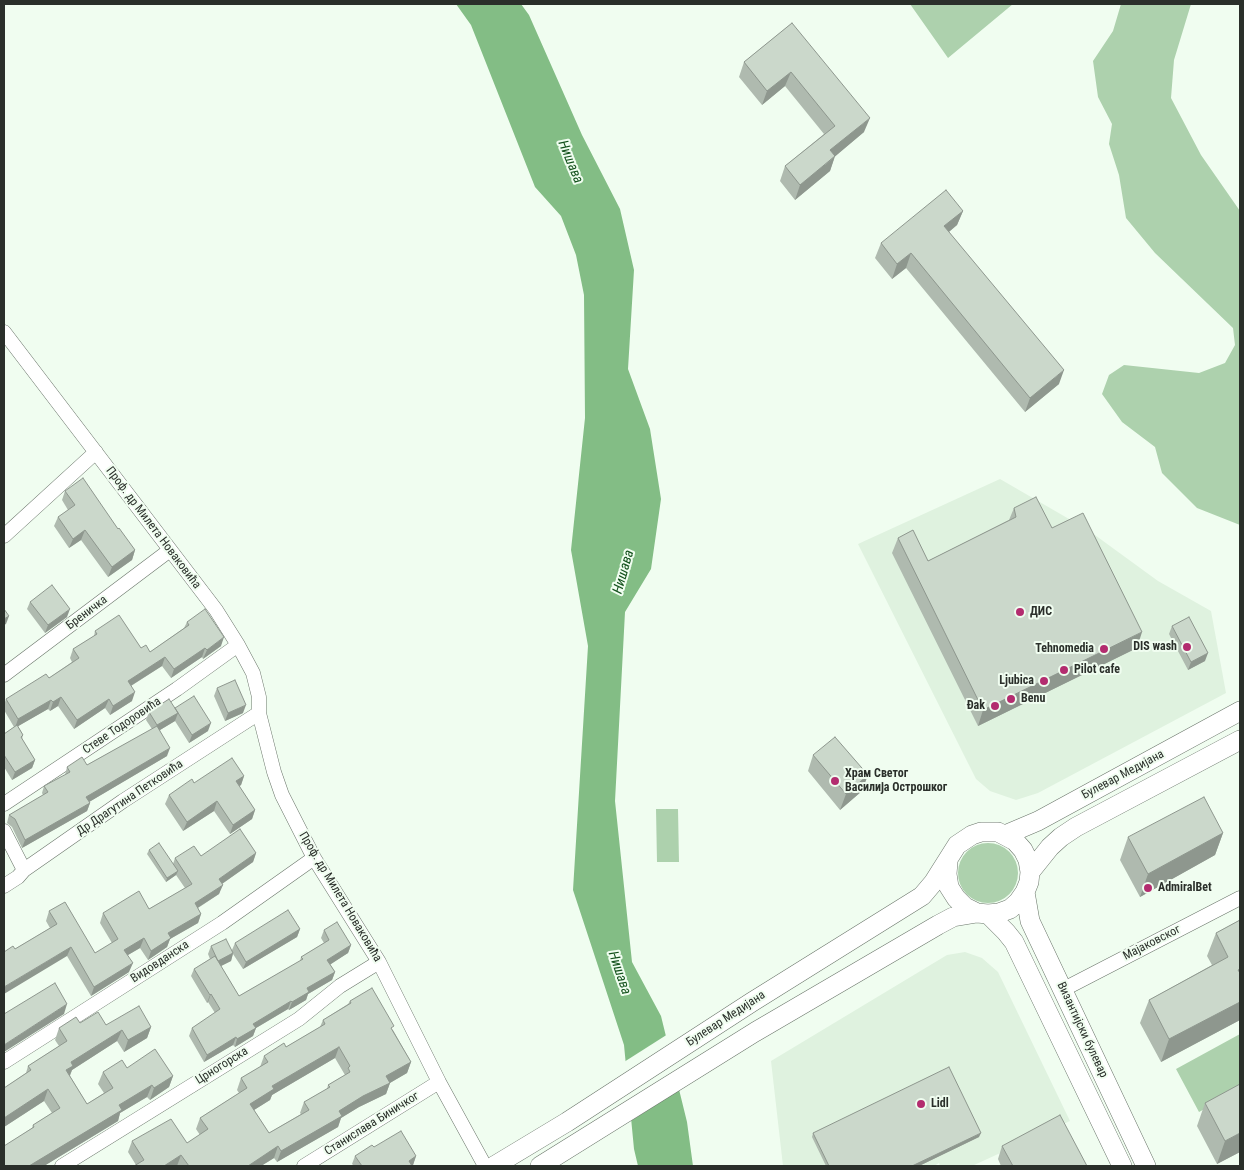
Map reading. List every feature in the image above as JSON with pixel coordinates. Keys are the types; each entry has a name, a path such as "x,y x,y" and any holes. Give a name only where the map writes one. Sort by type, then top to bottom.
{"main road":[{"name":"Булевар Медијана","path":"494,1166 568,1122 752,1002 922,896 948,862 957,846 972,835 990,832 1005,835 1038,821 1240,711"},
{"name":"Булевар Медијана","path":"540,1166 755,1032 944,921 953,917 999,913 1010,908 1018,902 1025,892 1030,872 1050,847 1061,837 1076,827 1240,740"},
{"path":"1005,835 1015,841 1023,850 1028,860 1030,872"},
{"path":"948,862 949,887 960,903 982,914"},
{"name":"Византијски булевар","path":"1025,892 1030,921 1064,989 1146,1166"},
{"name":"Византијски булевар","path":"982,914 1006,932 1014,942 1122,1166"}],"street":[{"name":"Проф. др Милета Новаковића","path":"4,332 216,610 238,645 253,673 259,697 259,713 282,796 314,858 379,962 439,1082 485,1166"},
{"path":"4,536 96,452"},
{"name":"Бреничка","path":"4,675 170,550"},
{"name":"Стеве Тодоровића","path":"4,804 176,689 238,645"},
{"name":"Др Драгутина Петковића","path":"4,886 18,877 24,870 123,802 259,713"},
{"path":"4,831 24,870"},
{"name":"Видовданска","path":"4,1062 222,923 314,858"},
{"name":"Мајаковског","path":"1064,989 1240,898"},
{"name":"Црногорска","path":"62,1166 299,1018 340,986 379,962"},
{"name":"Станислава Биничког","path":"304,1166 439,1082"}],"shaded area":[{"path":"910,4 1013,4 948,58"},
{"path":"1121,4 1191,4 1174,60 1171,98 1201,155 1240,211 1240,525 1197,508 1162,473 1155,447 1122,422 1102,394 1109,375 1124,365 1199,373 1225,363 1235,345 1233,328 1155,253 1126,218 1119,175 1109,144 1112,124 1098,97 1093,61 1113,31"},
{"path":"1000,479 1088,530 1158,581 1211,611 1226,693 1038,793 1016,800 990,791 976,779 858,544"},
{"path":"656,809 678,809 679,862 657,862"},
{"path":"988,843 1000,845 1013,856 1018,873 1016,885 1005,898 988,903 976,901 963,890 958,873 960,861 971,848"},
{"path":"965,952 982,958 998,972 1070,1121 972,1166 940,1166 939,1163 934,1166 783,1166 771,1061 947,955"},
{"path":"1240,1034 1240,1090 1199,1112 1176,1069"}],"water":[{"name":"Нишава","path":"456,4 521,4 529,15 582,135 620,209 634,270 628,369 650,429 661,499 651,569 625,612 615,801 632,962 661,1016 687,1122 693,1166 638,1166 634,1149 624,1045 573,890 588,646 571,550 585,418 584,295 576,255 561,216 535,187 471,25"}],"pier":[{"path":"668,1034 681,1089 629,1122 624,1062"}],"building":[{"path":"792,23 870,118 830,150 835,156 800,185 785,166 835,126 791,72 767,91 744,62"},
{"path":"946,190 963,211 944,226 1064,370 1030,398 911,253 897,264 881,243"},
{"path":"83,478 135,550 112,567 85,530 73,539 58,517 75,505 65,491"},
{"name":"ДИС","path":"1036,497 1052,528 1083,513 1142,632 983,710 898,538 913,530 928,561 1016,517 1014,508"},
{"path":"52,585 70,609 48,625 30,602"},
{"path":"4,609 9,616 4,619"},
{"path":"205,609 224,637 207,650 205,648 174,669 165,657 128,681 135,692 113,706 109,699 77,720 61,697 53,702 51,700 18,719 6,699 46,674 49,678 79,658 73,649 97,634 95,631 119,615 141,648 146,645 150,652 189,625 187,622"},
{"path":"1189,617 1208,653 1191,662 1172,626"},
{"path":"235,680 246,705 228,713 217,688"},
{"path":"194,696 211,723 192,735 175,708"},
{"path":"169,699 178,713 157,725 149,712"},
{"path":"17,725 23,735 21,737 35,760 15,772 4,755 4,734"},
{"path":"157,726 170,748 86,797 90,803 25,840 15,819 9,815 48,792 44,786 70,772 67,767 82,757 87,765"},
{"path":"835,737 868,775 846,794 813,755"},
{"path":"232,758 244,776 236,781 255,810 233,825 217,801 187,822 169,795 192,779 194,783"},
{"path":"1204,797 1223,833 1148,874 1128,837"},
{"path":"240,829 256,853 219,879 223,885 195,903 201,914 168,933 171,938 151,951 144,938 124,950 133,963 94,987 71,947 4,987 4,952 13,946 15,949 57,924 49,911 65,902 95,953 118,939 103,913 139,891 149,909 192,884 175,858 194,846 201,856"},
{"path":"159,843 178,871 167,878 149,850"},
{"path":"288,910 300,929 246,962 235,943"},
{"path":"1240,920 1240,969 1238,970 1240,973 1240,1002 1169,1039 1149,1000 1228,957 1216,933"},
{"path":"337,922 351,945 327,960 335,972 307,988 309,992 253,1024 256,1028 237,1039 236,1037 207,1055 192,1028 220,1009 194,969 215,956 239,996 303,959 301,957 329,940 324,930"},
{"path":"226,939 233,953 218,961 211,946"},
{"path":"55,983 67,1004 4,1045 4,1014"},
{"path":"372,988 394,1026 391,1028 411,1062 386,1076 390,1083 363,1096 339,1111 342,1116 281,1151 278,1146 248,1166 189,1166 181,1155 164,1166 134,1166 144,1160 132,1141 171,1119 187,1143 208,1129 200,1118 247,1088 241,1078 268,1062 264,1056 284,1043 286,1047 325,1024 323,1020 351,1003 350,1001","holes":["339,1047 350,1066 348,1068 350,1072 328,1085 330,1087 304,1102 309,1110 269,1133 250,1104 274,1089 272,1086"]},
{"path":"139,1006 151,1027 128,1040 122,1030 71,1062 73,1066 66,1070 87,1104 113,1088 103,1072 122,1060 127,1068 155,1049 173,1076 154,1088 152,1085 119,1105 122,1110 29,1166 4,1166 4,1146 60,1108 48,1089 4,1118 4,1088 31,1070 28,1066 67,1041 59,1028 76,1017 80,1023 98,1012 106,1025"},
{"name":"Lidl","path":"949,1067 981,1133 912,1166 829,1166 813,1133"},
{"path":"1240,1084 1240,1133 1225,1141 1205,1103"},
{"path":"1060,1115 1087,1166 1013,1166 1002,1146"},
{"path":"401,1131 416,1156 409,1161 412,1166 362,1166 355,1156 372,1145 374,1147"}],"place":[{"name":"ДИС","path":"1020,612"},
{"name":"DIS wash","path":"1187,647"},
{"name":"Tehnomedia","path":"1104,649"},
{"name":"Pilot cafe","path":"1064,670"},
{"name":"Ljubica","path":"1044,681"},
{"name":"Benu","path":"1011,699"},
{"name":"Đak","path":"995,706"},
{"name":"Храм Светог Василија Острошког","path":"835,781"},
{"name":"AdmiralBet","path":"1148,888"},
{"name":"Lidl","path":"921,1104"}]}
